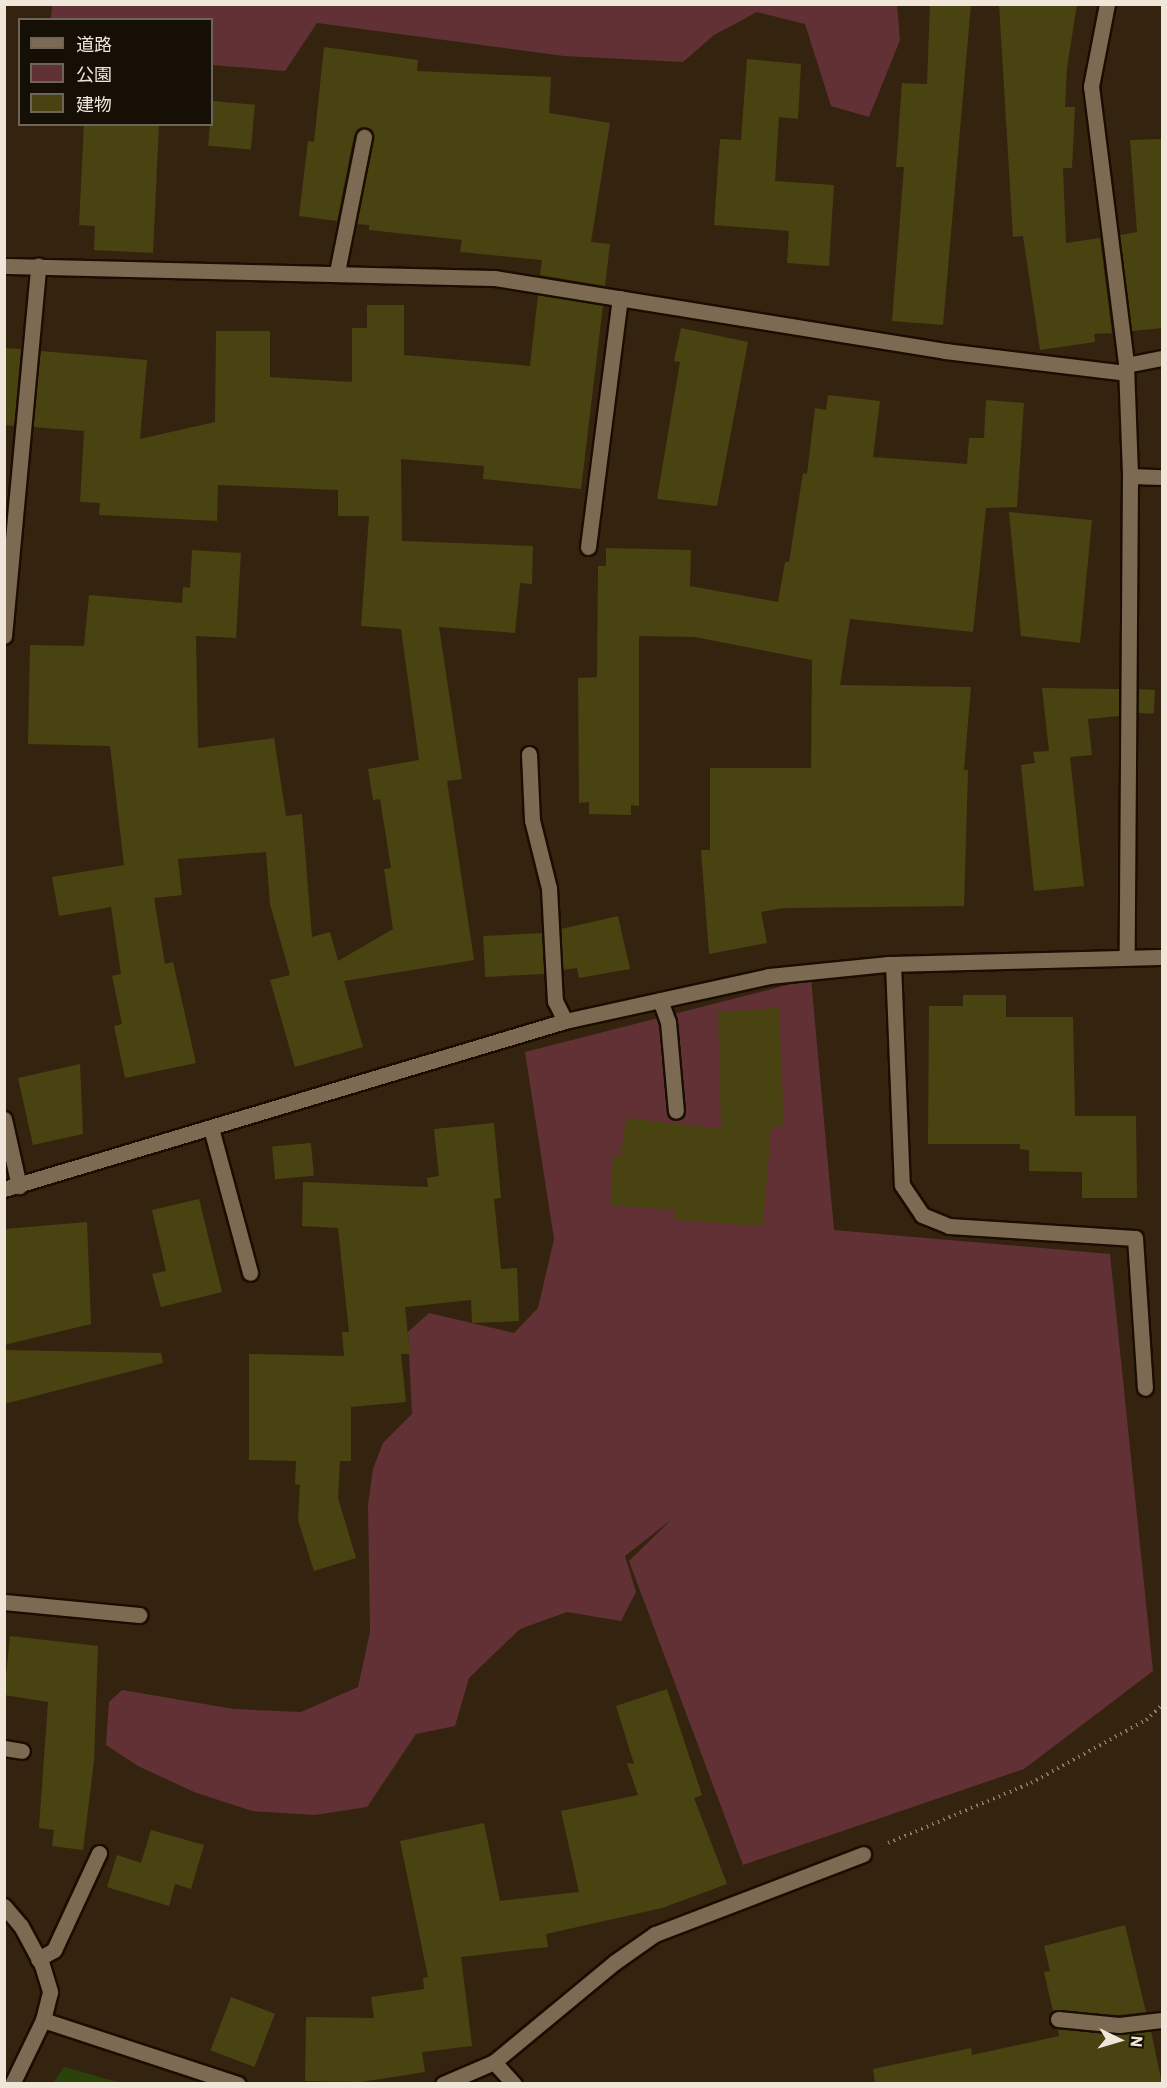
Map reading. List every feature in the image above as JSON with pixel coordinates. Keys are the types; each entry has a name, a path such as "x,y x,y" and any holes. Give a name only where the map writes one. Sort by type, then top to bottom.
{"street":[{"path":"1107,4 1091,86 1126,369 1130,476 1127,956"},
{"path":"337,272 364,137"},
{"path":"4,266 337,272 495,278 945,351 1126,369 1162,358"},
{"path":"4,636 11,497 38,266"},
{"path":"588,547 620,298"},
{"path":"1130,476 1162,477"},
{"path":"529,754 532,820 549,888 555,1001 565,1021"},
{"path":"4,1119 12,1187 565,1021 769,976 893,964 1127,956 1162,957"},
{"path":"893,964 902,1185 922,1215 949,1226 1135,1238 1145,1388"},
{"path":"660,1000 668,1022 676,1111"},
{"path":"211,1128 250,1273"},
{"path":"4,1602 139,1615"},
{"path":"4,1748 22,1751"},
{"path":"38,1959 54,1950 99,1853"},
{"path":"443,2084 494,2062 615,1962 655,1934 863,1854"},
{"path":"4,1906 21,1926 38,1959 50,1992 43,2020 12,2084"},
{"path":"1058,2019 1119,2025 1162,2020"},
{"path":"43,2020 238,2084"},
{"path":"494,2062 514,2084"}],"path":[{"path":"863,1854 1031,1783 1146,1720 1162,1705"}],"green space":[{"path":"897,4 900,40 869,117 831,106 805,24 757,12 714,35 683,62 564,56 317,23 285,71 213,65 213,18 51,18 52,5"},
{"path":"811,979 834,1230 1110,1254 1153,1671 1024,1769 743,1865 629,1561 672,1519 625,1556 636,1592 621,1621 567,1612 520,1629 469,1678 455,1726 416,1734 367,1807 315,1815 252,1811 194,1792 138,1766 106,1745 109,1702 122,1690 234,1709 301,1712 358,1687 370,1632 368,1505 373,1469 383,1443 412,1414 408,1332 429,1313 514,1333 538,1308 554,1239 525,1052"}],"shaded area":[{"path":"64,2067 121,2083 53,2083"}],"building":[{"path":"930,4 971,4 943,325 892,321 904,167 896,167 902,83 927,84"},
{"path":"999,4 1077,4 1067,68 1065,107 1075,107 1072,168 1063,168 1066,243 1100,238 1112,333 1094,334 1095,342 1040,350 1023,236 1013,237"},
{"path":"324,47 418,60 417,71 551,77 549,113 610,123 591,242 610,244 605,286 540,275 542,260 460,252 462,240 369,230 369,225 357,224 374,139 366,128 354,135 337,221 299,216 308,141 314,142"},
{"path":"747,59 801,64 798,119 779,117 775,181 834,185 829,266 787,263 789,231 714,225 720,139 741,140"},
{"path":"213,101 255,105 251,150 208,146 210,126 213,126"},
{"path":"84,126 159,126 153,253 94,250 95,226 79,225"},
{"path":"1162,139 1162,328 1132,331 1120,235 1137,232 1130,140"},
{"path":"538,295 603,305 581,489 483,479 484,466 401,459 402,541 533,546 532,584 520,583 515,633 439,627 462,779 447,781 474,960 344,981 363,1047 295,1067 270,980 290,975 270,904 266,852 178,859 182,895 154,898 165,964 173,962 196,1063 125,1078 114,1026 122,1024 112,976 121,974 111,907 59,916 52,877 124,865 110,746 28,744 30,645 84,646 89,595 182,603 183,587 190,588 192,550 241,553 236,638 196,636 198,748 274,738 286,816 302,814 312,937 330,932 338,961 393,929 384,869 391,868 380,799 373,800 368,769 419,760 401,629 361,626 369,516 338,516 338,490 218,485 217,521 99,515 100,503 80,502 84,431 33,427 40,351 147,360 140,439 215,422 216,331 270,331 270,377 352,382 352,328 367,328 367,305 404,305 404,355 530,366"},
{"path":"681,328 748,342 717,506 657,499 680,362 674,361"},
{"path":"4,348 21,349 14,426 4,425"},
{"path":"828,395 880,401 873,457 967,464 969,438 984,438 986,400 1024,403 1017,507 986,508 973,632 850,619 840,685 971,687 964,770 968,770 964,906 785,908 761,912 767,943 709,954 701,850 710,850 710,768 811,768 812,660 695,637 639,636 639,806 631,805 631,815 589,814 589,802 579,803 578,678 597,677 598,566 606,566 606,548 691,550 690,586 778,602 785,562 789,562 803,473 807,474 815,408 826,410"},
{"path":"1009,512 1092,520 1080,643 1021,636"},
{"path":"1042,688 1119,689 1119,716 1088,719 1092,755 1070,757 1084,886 1034,891 1021,765 1035,763 1033,752 1049,751"},
{"path":"1138,689 1155,690 1154,714 1137,713"},
{"path":"618,916 630,969 579,978 577,968 563,970 561,929"},
{"path":"542,933 544,974 485,977 483,936"},
{"path":"963,995 1006,995 1006,1017 1073,1017 1075,1116 1136,1116 1137,1198 1082,1198 1082,1172 1029,1171 1029,1150 1020,1149 1020,1144 928,1144 929,1006 963,1006"},
{"path":"779,1008 784,1126 771,1127 763,1226 674,1220 675,1210 610,1205 613,1155 621,1156 626,1118 721,1129 718,1012"},
{"path":"80,1064 83,1134 33,1145 18,1078"},
{"path":"494,1123 501,1198 494,1199 501,1269 517,1268 519,1321 472,1323 471,1300 405,1307 410,1354 401,1354 406,1402 351,1407 351,1461 340,1461 338,1498 356,1558 314,1571 298,1520 300,1485 295,1484 296,1461 249,1460 249,1354 344,1356 342,1332 349,1332 338,1228 302,1226 303,1182 428,1187 427,1178 439,1176 434,1129"},
{"path":"311,1143 314,1176 275,1179 272,1146"},
{"path":"199,1199 222,1292 161,1307 152,1274 166,1271 152,1210"},
{"path":"87,1222 91,1324 4,1345 4,1229"},
{"path":"4,1350 161,1353 163,1363 4,1404"},
{"path":"10,1636 98,1646 94,1761 83,1850 52,1846 54,1830 39,1828 48,1702 4,1695"},
{"path":"667,1689 702,1795 694,1798 727,1884 662,1908 546,1934 548,1947 461,1957 472,2046 422,2052 425,2072 361,2082 305,2081 306,2017 374,2018 371,1997 424,1989 423,1978 428,1977 400,1841 484,1823 500,1901 579,1892 561,1811 638,1795 627,1763 634,1764 616,1706"},
{"path":"151,1830 204,1845 191,1889 175,1884 169,1906 107,1887 117,1855 141,1863"},
{"path":"1125,1925 1146,2012 1119,2015 1053,2011 1044,1972 1050,1971 1044,1946"},
{"path":"231,1997 275,2014 254,2067 211,2050"},
{"path":"1058,2029 1118,2035 1151,2031 1162,2084 875,2084 873,2069 971,2048 972,2055 1059,2036"}]}
